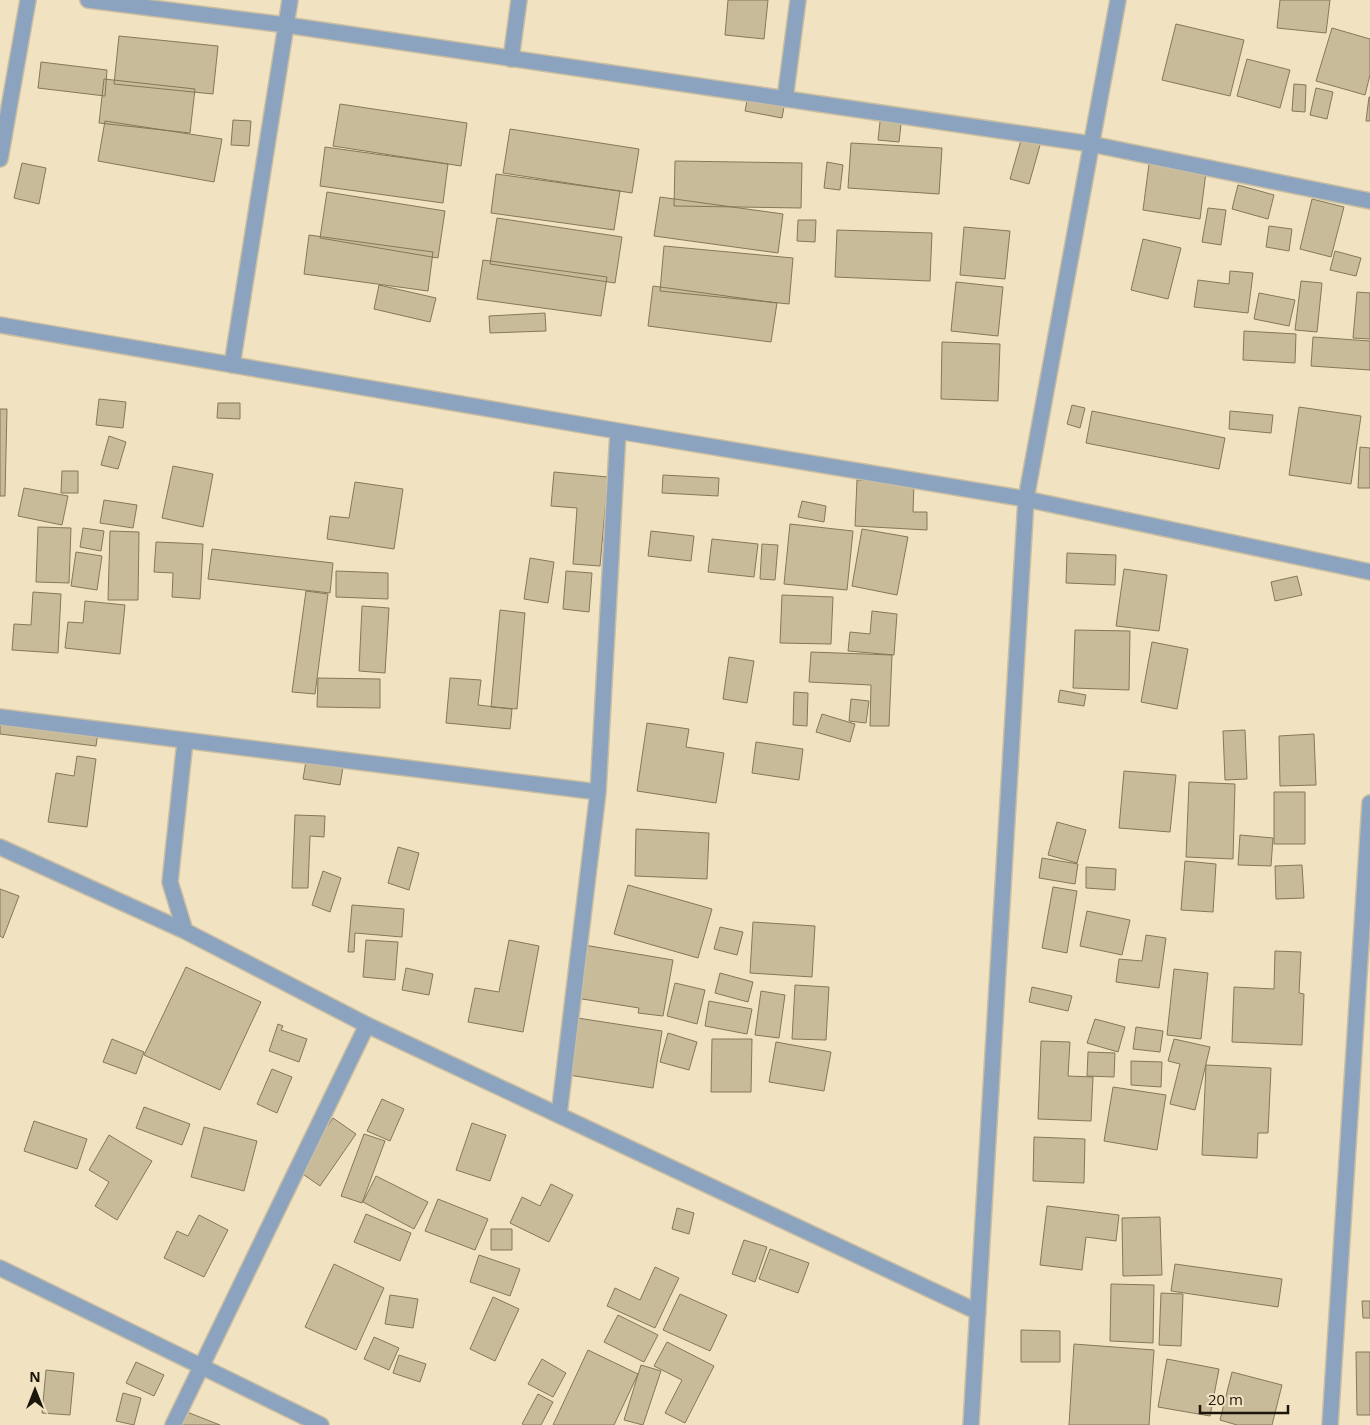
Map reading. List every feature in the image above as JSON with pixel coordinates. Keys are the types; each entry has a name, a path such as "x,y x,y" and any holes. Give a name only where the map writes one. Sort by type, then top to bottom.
{"street":[{"path":"0,159 28,0"},
{"path":"88,0 286,25 1091,144 1370,201"},
{"path":"232,365 290,0"},
{"path":"511,58 519,0"},
{"path":"785,99 798,0"},
{"path":"971,1425 1026,499 1118,0"},
{"path":"0,325 618,432 1026,499 1370,572"},
{"path":"559,1115 598,792 618,432"},
{"path":"0,718 598,792"},
{"path":"185,740 170,882 185,931"},
{"path":"1330,1425 1370,803"},
{"path":"0,847 185,931 367,1025 978,1312"},
{"path":"173,1425 367,1025"},
{"path":"0,1268 321,1425"}],"building":[{"path":"728,0 768,0 764,39 725,35"},
{"path":"1280,0 1330,0 1326,33 1277,28"},
{"path":"1176,24 1244,40 1230,96 1162,80"},
{"path":"1332,28 1370,39 1370,75 1365,95 1316,81"},
{"path":"119,36 218,46 213,94 114,84"},
{"path":"1247,59 1290,70 1280,108 1237,96"},
{"path":"41,62 107,70 105,96 38,88"},
{"path":"104,79 195,89 190,133 99,123"},
{"path":"1294,84 1306,85 1305,112 1292,111"},
{"path":"1316,88 1333,92 1327,119 1310,115"},
{"path":"749,90 786,96 782,118 745,111"},
{"path":"1369,97 1370,121 1366,121"},
{"path":"340,104 467,123 461,166 333,146"},
{"path":"881,113 902,116 899,142 878,140"},
{"path":"233,120 251,121 249,146 231,145"},
{"path":"105,121 222,139 214,182 98,161"},
{"path":"510,129 639,149 632,193 503,173"},
{"path":"1023,133 1042,138 1029,184 1010,179"},
{"path":"851,143 942,148 939,194 848,188"},
{"path":"325,147 448,164 443,203 320,186"},
{"path":"675,161 802,163 801,208 674,206"},
{"path":"827,162 843,165 840,190 824,188"},
{"path":"22,163 46,168 39,204 14,198"},
{"path":"1149,164 1206,172 1200,219 1143,210"},
{"path":"496,174 620,191 614,230 491,213"},
{"path":"1238,185 1274,195 1268,219 1232,209"},
{"path":"327,192 445,211 438,258 320,238"},
{"path":"660,197 783,214 778,253 654,236"},
{"path":"1312,199 1344,207 1331,257 1300,249"},
{"path":"1208,208 1226,210 1221,245 1202,242"},
{"path":"497,218 622,237 615,283 490,264"},
{"path":"798,220 816,220 815,242 797,241"},
{"path":"1269,226 1292,229 1289,251 1266,247"},
{"path":"964,227 1010,231 1005,279 960,275"},
{"path":"837,230 932,233 930,281 835,277"},
{"path":"309,235 433,252 428,291 304,274"},
{"path":"1143,239 1181,248 1168,299 1131,290"},
{"path":"664,246 793,258 789,304 660,291"},
{"path":"1335,251 1361,258 1356,276 1330,270"},
{"path":"483,260 607,277 601,316 477,299"},
{"path":"1230,271 1253,273 1248,313 1194,307 1198,280 1229,284"},
{"path":"1301,281 1322,283 1317,332 1295,330"},
{"path":"956,282 1003,287 998,336 951,331"},
{"path":"379,285 436,298 430,322 374,309"},
{"path":"653,286 777,303 771,342 648,326"},
{"path":"1357,292 1370,293 1370,339 1353,338"},
{"path":"1259,293 1295,300 1289,326 1254,319"},
{"path":"545,313 546,331 490,333 489,316"},
{"path":"1244,331 1296,334 1295,363 1243,360"},
{"path":"1313,337 1370,341 1370,370 1311,366"},
{"path":"942,342 1000,344 998,401 941,399"},
{"path":"99,399 126,402 123,428 96,425"},
{"path":"218,403 240,403 240,419 217,418"},
{"path":"1072,405 1085,408 1080,428 1067,424"},
{"path":"1299,407 1361,416 1351,484 1289,475"},
{"path":"0,409 7,409 5,496 0,496"},
{"path":"1092,411 1225,438 1219,469 1086,443"},
{"path":"1230,411 1273,415 1271,433 1229,429"},
{"path":"109,436 126,442 118,469 101,465"},
{"path":"1360,447 1370,448 1370,488 1358,488"},
{"path":"173,466 213,474 203,527 162,518"},
{"path":"62,471 78,471 78,493 61,493"},
{"path":"554,472 608,477 600,566 573,564 577,508 551,506"},
{"path":"663,475 719,478 718,496 662,493"},
{"path":"857,480 914,483 913,512 927,512 927,530 855,526"},
{"path":"355,482 403,489 394,549 327,539 330,516 349,518"},
{"path":"24,488 68,496 62,525 18,516"},
{"path":"104,500 137,505 133,528 100,523"},
{"path":"802,501 826,506 824,522 798,517"},
{"path":"790,524 853,531 847,590 784,584"},
{"path":"38,527 71,528 69,583 36,582"},
{"path":"83,528 104,531 101,551 80,547"},
{"path":"862,529 908,537 897,595 852,586"},
{"path":"110,531 139,532 138,600 108,600"},
{"path":"651,531 694,536 691,561 648,556"},
{"path":"712,539 758,544 754,577 708,572"},
{"path":"156,542 203,544 200,599 172,597 173,573 154,572"},
{"path":"762,544 778,545 775,580 760,579"},
{"path":"212,549 333,563 330,593 208,579"},
{"path":"76,552 102,556 97,590 71,586"},
{"path":"1067,553 1116,555 1115,585 1066,583"},
{"path":"530,558 554,562 548,603 524,599"},
{"path":"1124,569 1167,575 1159,631 1116,626"},
{"path":"336,571 388,573 388,599 336,597"},
{"path":"566,571 592,573 589,612 563,609"},
{"path":"1297,576 1302,595 1275,601 1271,582"},
{"path":"306,591 328,594 315,694 292,692"},
{"path":"33,592 61,594 58,653 12,650 14,624 31,625"},
{"path":"782,595 833,597 831,644 780,643"},
{"path":"85,601 125,605 120,654 65,648 68,622 83,623"},
{"path":"362,606 389,608 385,673 359,671"},
{"path":"500,610 525,613 517,709 491,707"},
{"path":"872,611 897,614 894,655 848,651 850,632 870,634"},
{"path":"1075,630 1130,631 1129,690 1073,688"},
{"path":"1152,642 1188,649 1177,709 1141,702"},
{"path":"811,652 892,655 889,726 870,726 871,685 809,682"},
{"path":"729,657 754,661 747,703 723,699"},
{"path":"318,678 380,679 380,708 317,707"},
{"path":"450,678 481,680 478,705 512,709 510,729 446,723"},
{"path":"1060,690 1086,695 1084,706 1058,702"},
{"path":"794,692 808,693 807,726 793,725"},
{"path":"851,699 869,701 866,723 849,721"},
{"path":"0,712 99,725 96,746 0,734"},
{"path":"822,714 855,724 850,742 816,732"},
{"path":"647,723 689,729 686,747 724,753 716,803 637,791"},
{"path":"1245,730 1247,779 1225,780 1223,731"},
{"path":"1314,734 1316,785 1280,786 1279,736"},
{"path":"756,742 803,749 799,780 752,773"},
{"path":"77,756 96,759 87,827 48,822 56,773 74,776"},
{"path":"306,761 343,767 340,785 303,779"},
{"path":"1124,771 1176,775 1170,832 1119,828"},
{"path":"1189,782 1235,784 1233,859 1186,857"},
{"path":"1274,792 1305,792 1305,844 1274,844"},
{"path":"295,815 325,816 324,837 310,836 308,888 292,888"},
{"path":"1057,822 1086,830 1077,863 1048,855"},
{"path":"636,829 709,833 707,879 635,876"},
{"path":"1240,835 1273,838 1271,866 1238,865"},
{"path":"398,847 419,853 409,890 388,883"},
{"path":"1042,858 1078,864 1075,884 1039,878"},
{"path":"1185,861 1216,864 1213,912 1181,910"},
{"path":"1302,865 1304,898 1276,899 1275,866"},
{"path":"1086,867 1116,869 1115,890 1086,888"},
{"path":"323,871 341,878 330,912 312,905"},
{"path":"628,885 712,909 698,958 614,934"},
{"path":"1053,887 1077,891 1067,953 1042,948"},
{"path":"0,889 19,896 3,938 0,936"},
{"path":"352,905 404,909 402,937 355,933 354,952 348,952"},
{"path":"1087,911 1130,920 1122,955 1080,946"},
{"path":"753,922 815,926 812,977 750,973"},
{"path":"720,927 743,932 737,955 714,949"},
{"path":"1146,935 1166,938 1159,988 1116,982 1119,959 1142,961"},
{"path":"366,940 398,942 395,980 363,977"},
{"path":"509,940 539,946 523,1032 468,1022 475,988 499,992"},
{"path":"584,945 673,960 663,1016 638,1013 639,1008 576,998"},
{"path":"1275,951 1301,952 1299,993 1304,994 1302,1045 1232,1042 1234,987 1274,989"},
{"path":"186,967 261,1002 220,1090 144,1055"},
{"path":"406,968 433,974 429,995 402,990"},
{"path":"1174,969 1208,973 1201,1039 1167,1035"},
{"path":"720,973 753,982 748,1002 715,993"},
{"path":"675,983 705,990 697,1024 667,1016"},
{"path":"795,985 829,987 826,1040 792,1039"},
{"path":"1032,987 1072,996 1068,1011 1029,1002"},
{"path":"761,991 785,995 779,1038 755,1035"},
{"path":"709,1001 752,1009 747,1034 705,1026"},
{"path":"571,1017 662,1031 653,1088 562,1074"},
{"path":"1095,1019 1125,1027 1118,1052 1087,1043"},
{"path":"278,1024 283,1026 281,1030 307,1039 299,1062 269,1051"},
{"path":"1136,1027 1163,1031 1160,1052 1133,1049"},
{"path":"668,1033 697,1042 689,1070 660,1062"},
{"path":"112,1039 144,1052 136,1074 103,1062"},
{"path":"712,1039 752,1039 751,1092 711,1092"},
{"path":"1174,1039 1210,1047 1195,1110 1170,1104 1180,1064 1168,1061"},
{"path":"1041,1041 1070,1042 1068,1076 1093,1077 1091,1121 1038,1119"},
{"path":"776,1042 831,1052 824,1091 769,1082"},
{"path":"1088,1052 1115,1053 1114,1077 1087,1076"},
{"path":"1131,1061 1162,1062 1161,1087 1131,1085"},
{"path":"1206,1065 1271,1068 1268,1133 1258,1133 1257,1158 1202,1155"},
{"path":"272,1069 292,1077 277,1113 257,1104"},
{"path":"1113,1087 1166,1095 1157,1150 1104,1141"},
{"path":"382,1099 404,1109 390,1141 367,1131"},
{"path":"144,1107 190,1124 182,1145 136,1128"},
{"path":"333,1118 356,1134 320,1186 297,1170"},
{"path":"34,1121 87,1139 77,1169 24,1151"},
{"path":"472,1123 506,1135 490,1181 456,1170"},
{"path":"204,1127 257,1141 244,1191 191,1177"},
{"path":"364,1134 385,1141 362,1203 341,1196"},
{"path":"109,1135 152,1161 117,1220 95,1206 109,1182 89,1170"},
{"path":"1034,1137 1085,1139 1084,1183 1033,1181"},
{"path":"376,1176 428,1202 414,1229 363,1202"},
{"path":"551,1184 573,1195 549,1242 510,1223 522,1197 540,1206"},
{"path":"438,1199 488,1219 475,1250 425,1231"},
{"path":"1047,1206 1119,1215 1116,1241 1086,1237 1082,1270 1040,1265"},
{"path":"677,1208 694,1213 689,1234 672,1229"},
{"path":"366,1214 411,1233 400,1261 354,1242"},
{"path":"199,1215 228,1230 204,1277 164,1258 177,1231 188,1236"},
{"path":"1160,1217 1162,1275 1123,1276 1122,1218"},
{"path":"491,1229 512,1229 512,1250 491,1250"},
{"path":"744,1240 767,1247 755,1282 732,1274"},
{"path":"770,1249 809,1263 798,1293 759,1279"},
{"path":"479,1255 520,1269 510,1296 470,1282"},
{"path":"334,1264 384,1288 356,1350 305,1327"},
{"path":"1175,1264 1282,1279 1278,1307 1171,1291"},
{"path":"655,1267 679,1278 655,1328 607,1306 615,1288 640,1300"},
{"path":"1111,1284 1154,1285 1153,1343 1110,1341"},
{"path":"1161,1293 1183,1294 1181,1346 1159,1345"},
{"path":"680,1294 727,1315 710,1351 663,1330"},
{"path":"390,1295 418,1299 413,1328 385,1324"},
{"path":"493,1297 519,1309 495,1361 470,1349"},
{"path":"1362,1301 1370,1301 1370,1318 1363,1318"},
{"path":"618,1315 658,1335 644,1362 604,1342"},
{"path":"1021,1330 1060,1331 1060,1362 1021,1362"},
{"path":"374,1337 399,1348 389,1370 364,1359"},
{"path":"667,1342 714,1366 685,1423 665,1413 682,1380 654,1366"},
{"path":"1074,1344 1154,1350 1149,1425 1069,1425"},
{"path":"588,1350 638,1374 614,1425 553,1425"},
{"path":"1356,1352 1370,1352 1370,1415 1357,1415"},
{"path":"399,1355 426,1364 420,1382 393,1373"},
{"path":"542,1359 566,1373 553,1397 528,1384"},
{"path":"1167,1359 1219,1369 1210,1416 1158,1407"},
{"path":"136,1362 164,1375 154,1396 126,1383"},
{"path":"641,1365 661,1371 643,1425 624,1420"},
{"path":"46,1370 74,1373 70,1415 42,1413"},
{"path":"1232,1372 1282,1385 1272,1425 1237,1425 1220,1420"},
{"path":"123,1393 141,1398 134,1425 116,1421"},
{"path":"538,1394 553,1402 541,1425 524,1425 522,1424"},
{"path":"187,1412 220,1425 182,1425"}]}
